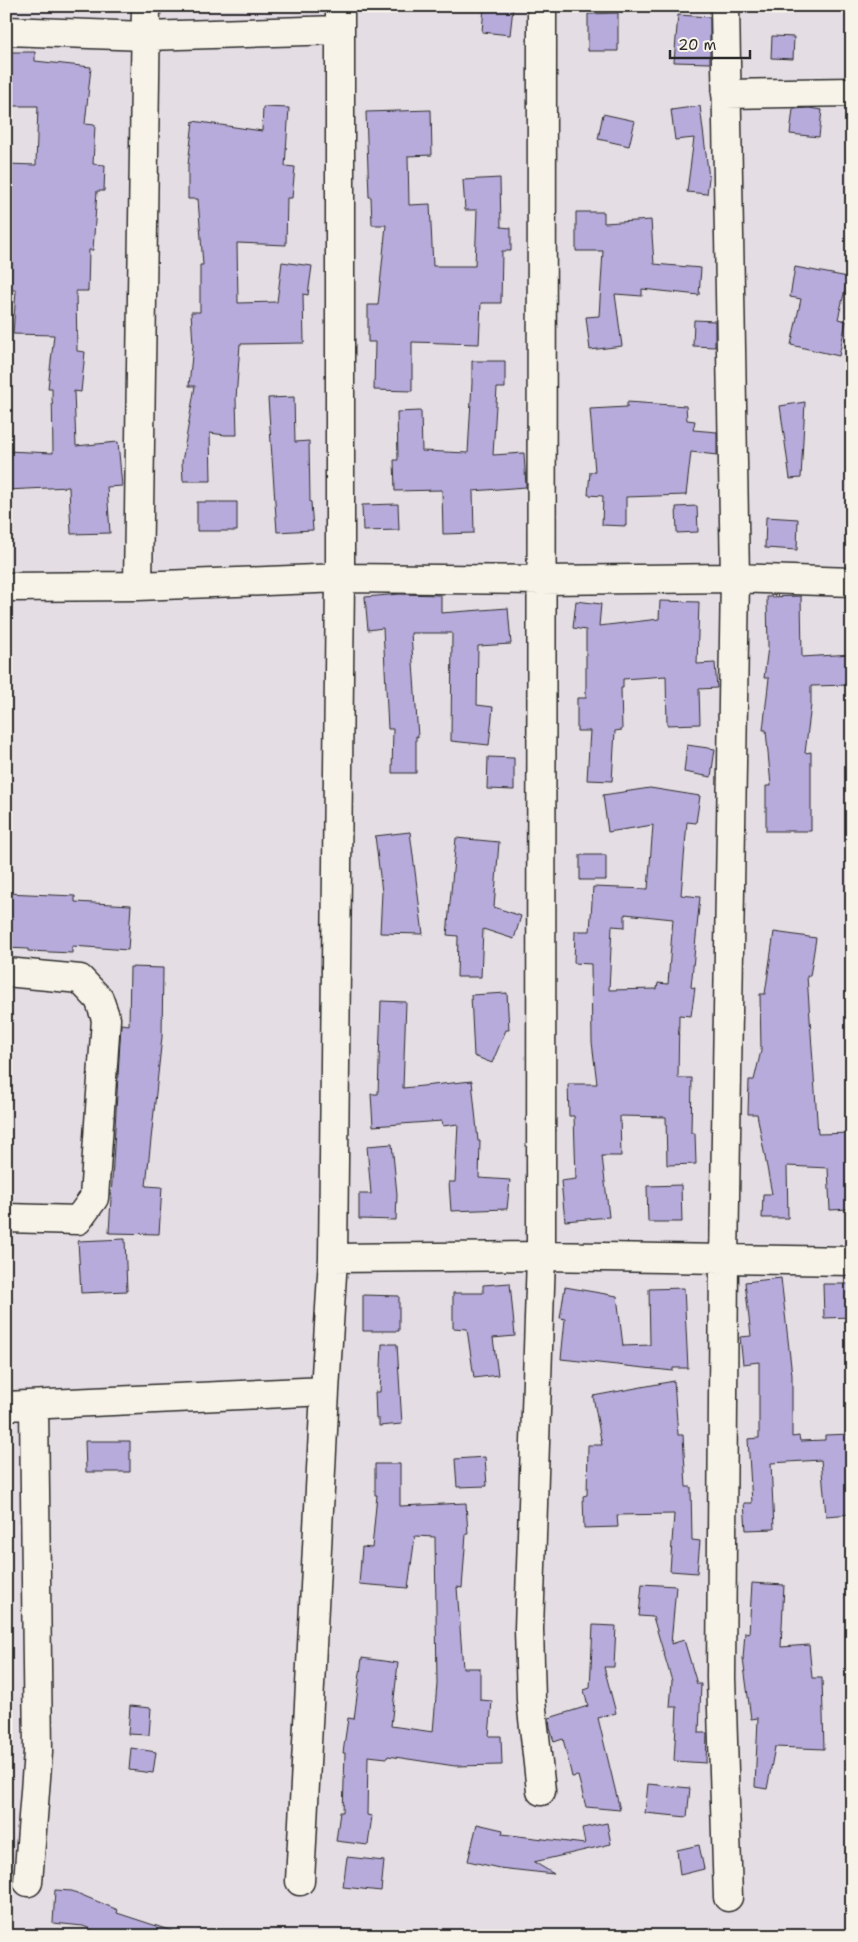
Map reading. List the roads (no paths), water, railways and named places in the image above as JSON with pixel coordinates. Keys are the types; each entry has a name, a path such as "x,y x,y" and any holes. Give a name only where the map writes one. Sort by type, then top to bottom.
{"street":[{"path":"138,586 146,6"},
{"path":"541,1791 532,1700 529,1629 541,1256 542,6"},
{"path":"725,6 735,578 724,1260 722,1678 728,1897"},
{"path":"6,30 146,36 340,18 340,578 334,1258 325,1391 300,1881"},
{"path":"726,94 852,92"},
{"path":"6,588 138,586 340,578 542,580 735,578 852,582"},
{"path":"6,972 80,979 99,999 106,1019 94,1198 78,1220 6,1218"},
{"path":"334,1258 541,1256 852,1261"},
{"path":"6,1406 325,1391"},
{"path":"28,1882 38,1752 34,1406"}]}
